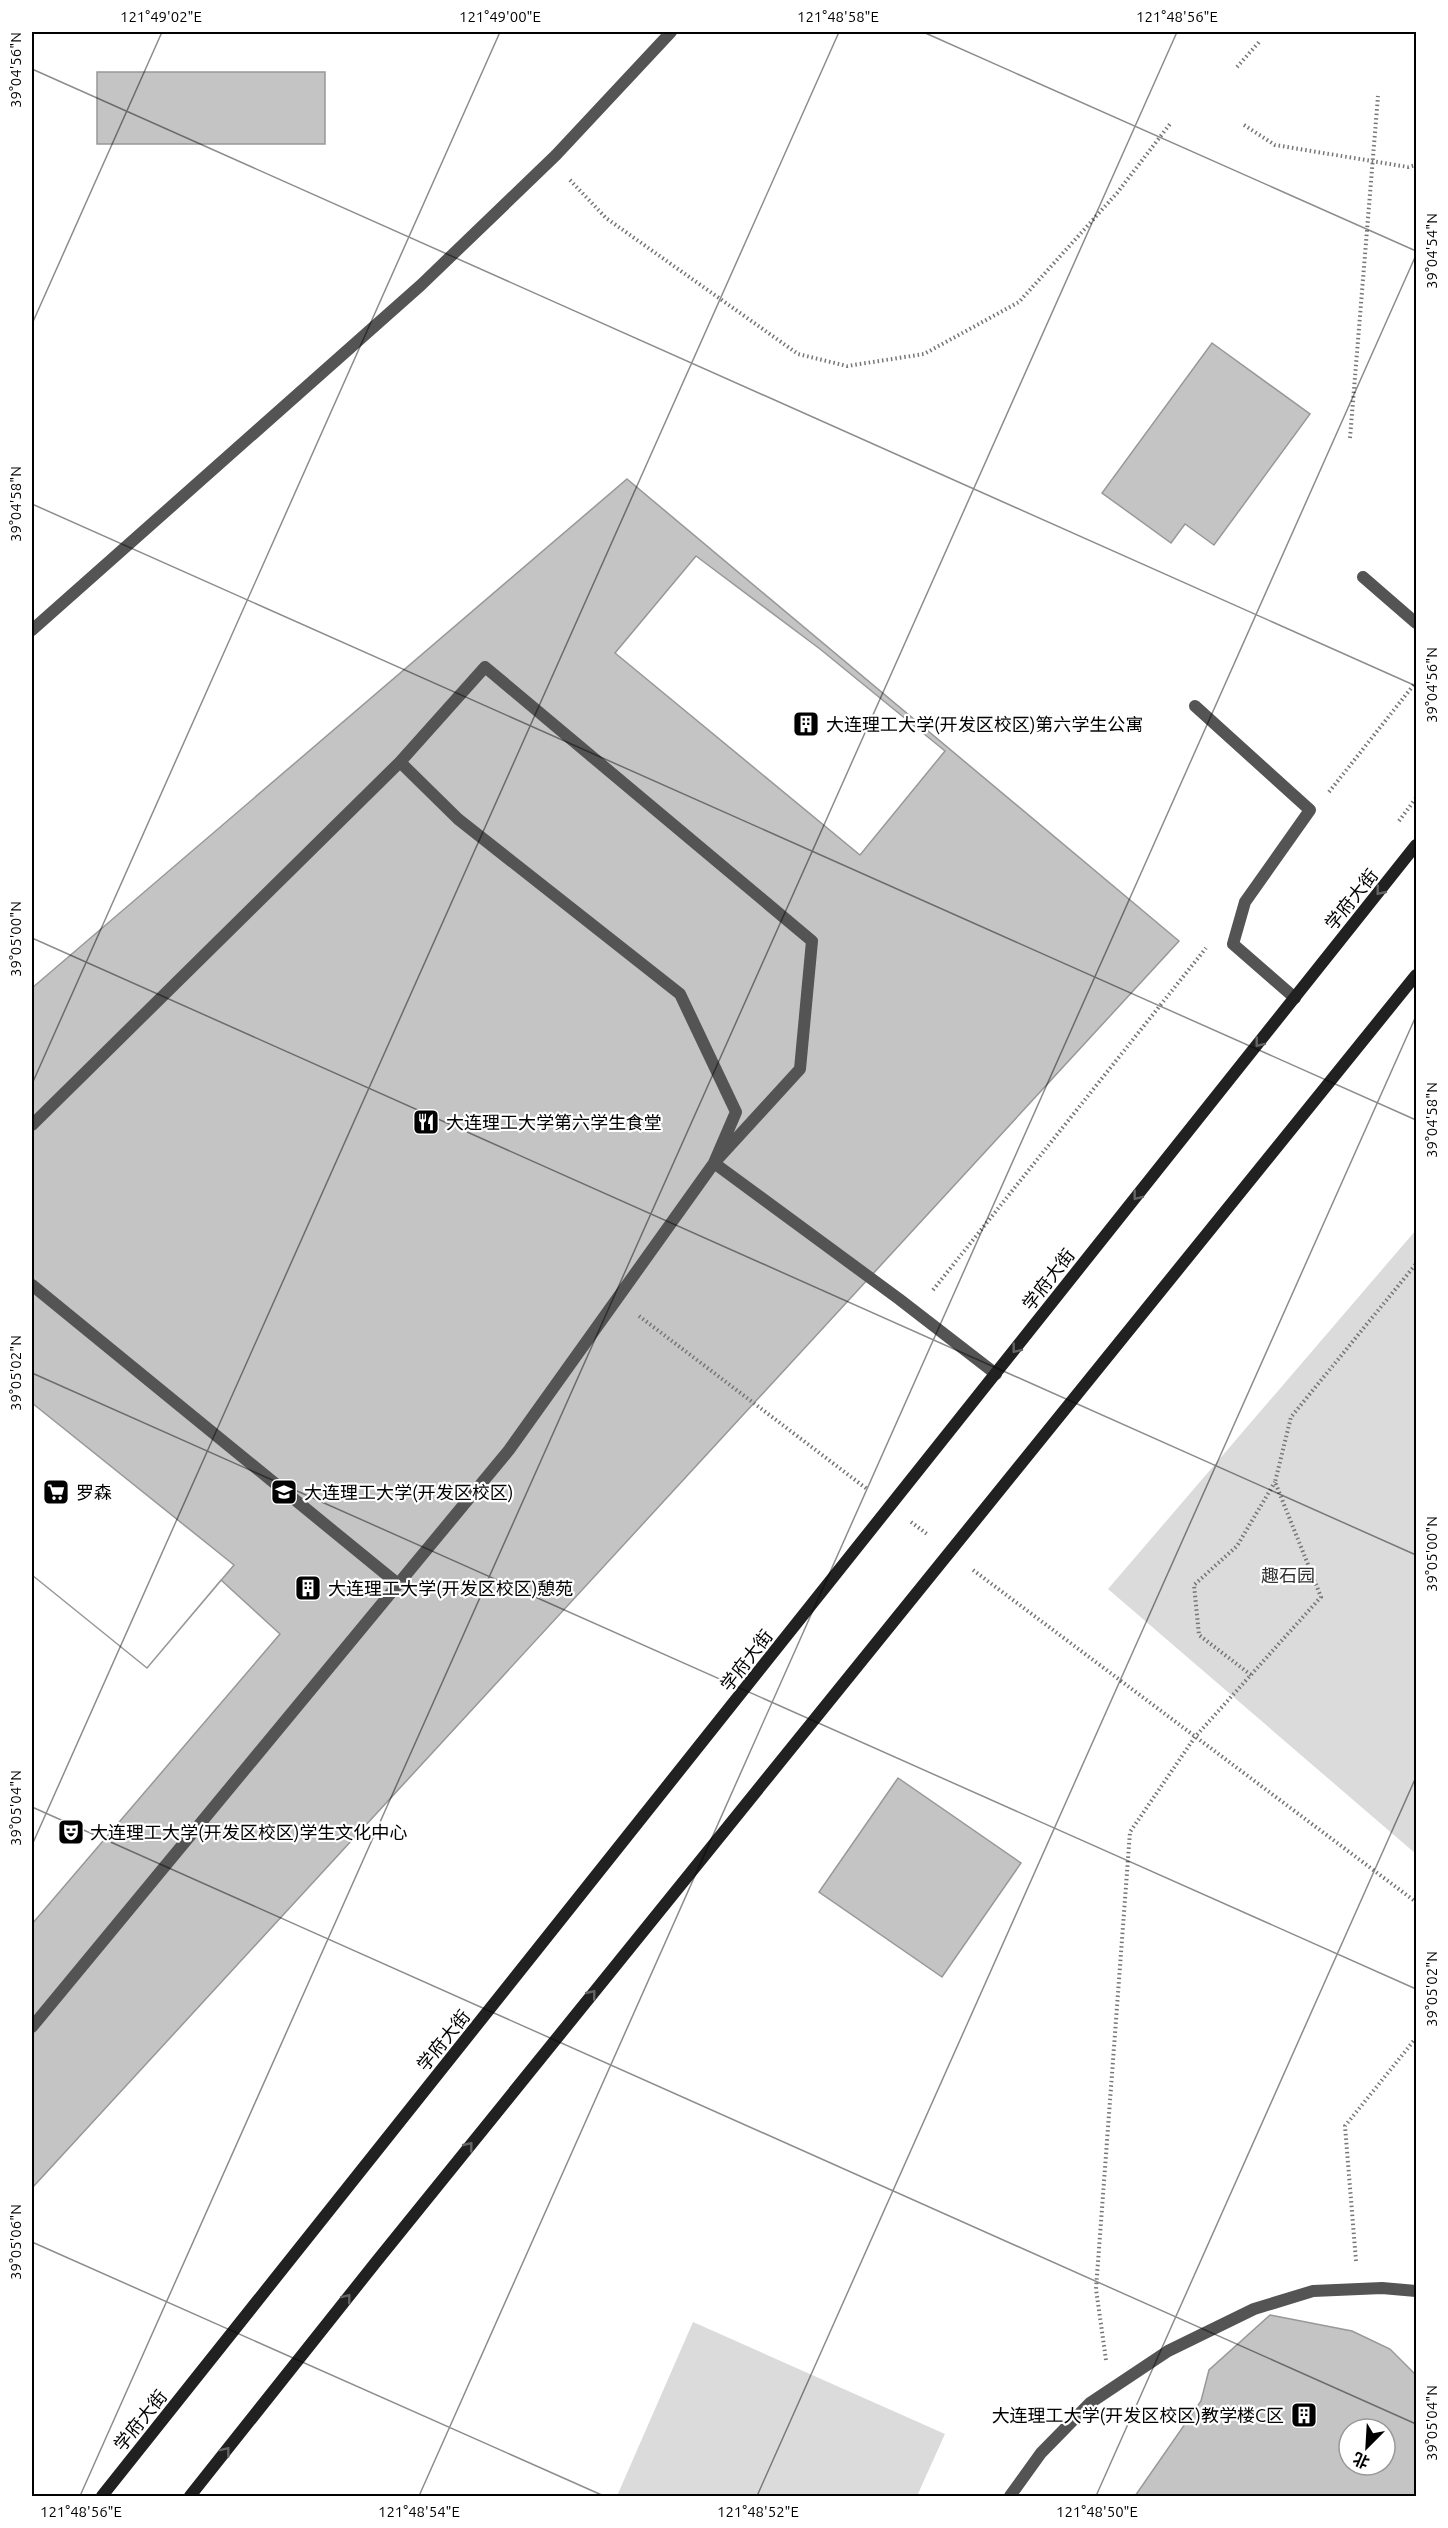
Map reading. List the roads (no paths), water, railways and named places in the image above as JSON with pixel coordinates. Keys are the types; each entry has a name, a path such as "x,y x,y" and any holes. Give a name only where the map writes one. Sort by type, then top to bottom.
{"main road":[{"name":"学府大街","path":"102,2496 1416,845"},
{"path":"190,2496 413,2216 1416,975"}],"street":[{"path":"32,630 421,285 556,155 671,32"},
{"path":"1363,578 1416,623"},
{"path":"32,1125 400,762 484,667 812,941 800,1069 714,1163 509,1450 32,2027"},
{"path":"1195,706 1310,810 1245,903 1233,944 1295,998"},
{"path":"400,762 458,819 680,994 736,1112 714,1163"},
{"path":"714,1163 996,1374"},
{"path":"32,1285 398,1584"},
{"path":"1010,2496 1041,2453 1090,2403 1168,2351 1254,2309 1313,2291 1382,2288 1416,2291"}],"place":[{"name":"大连理工大学(开发区校区)第六学生公寓","path":"806,724"},
{"name":"大连理工大学第六学生食堂","path":"426,1122"},
{"name":"罗森","path":"56,1492"},
{"name":"大连理工大学(开发区校区)","path":"284,1492"},
{"name":"大连理工大学(开发区校区)憩苑","path":"308,1588"},
{"name":"大连理工大学(开发区校区)学生文化中心","path":"71,1832"},
{"name":"大连理工大学(开发区校区)教学楼C区","path":"1304,2415"}],"park label":[{"name":"趣石园","path":"1288,1575"}]}
